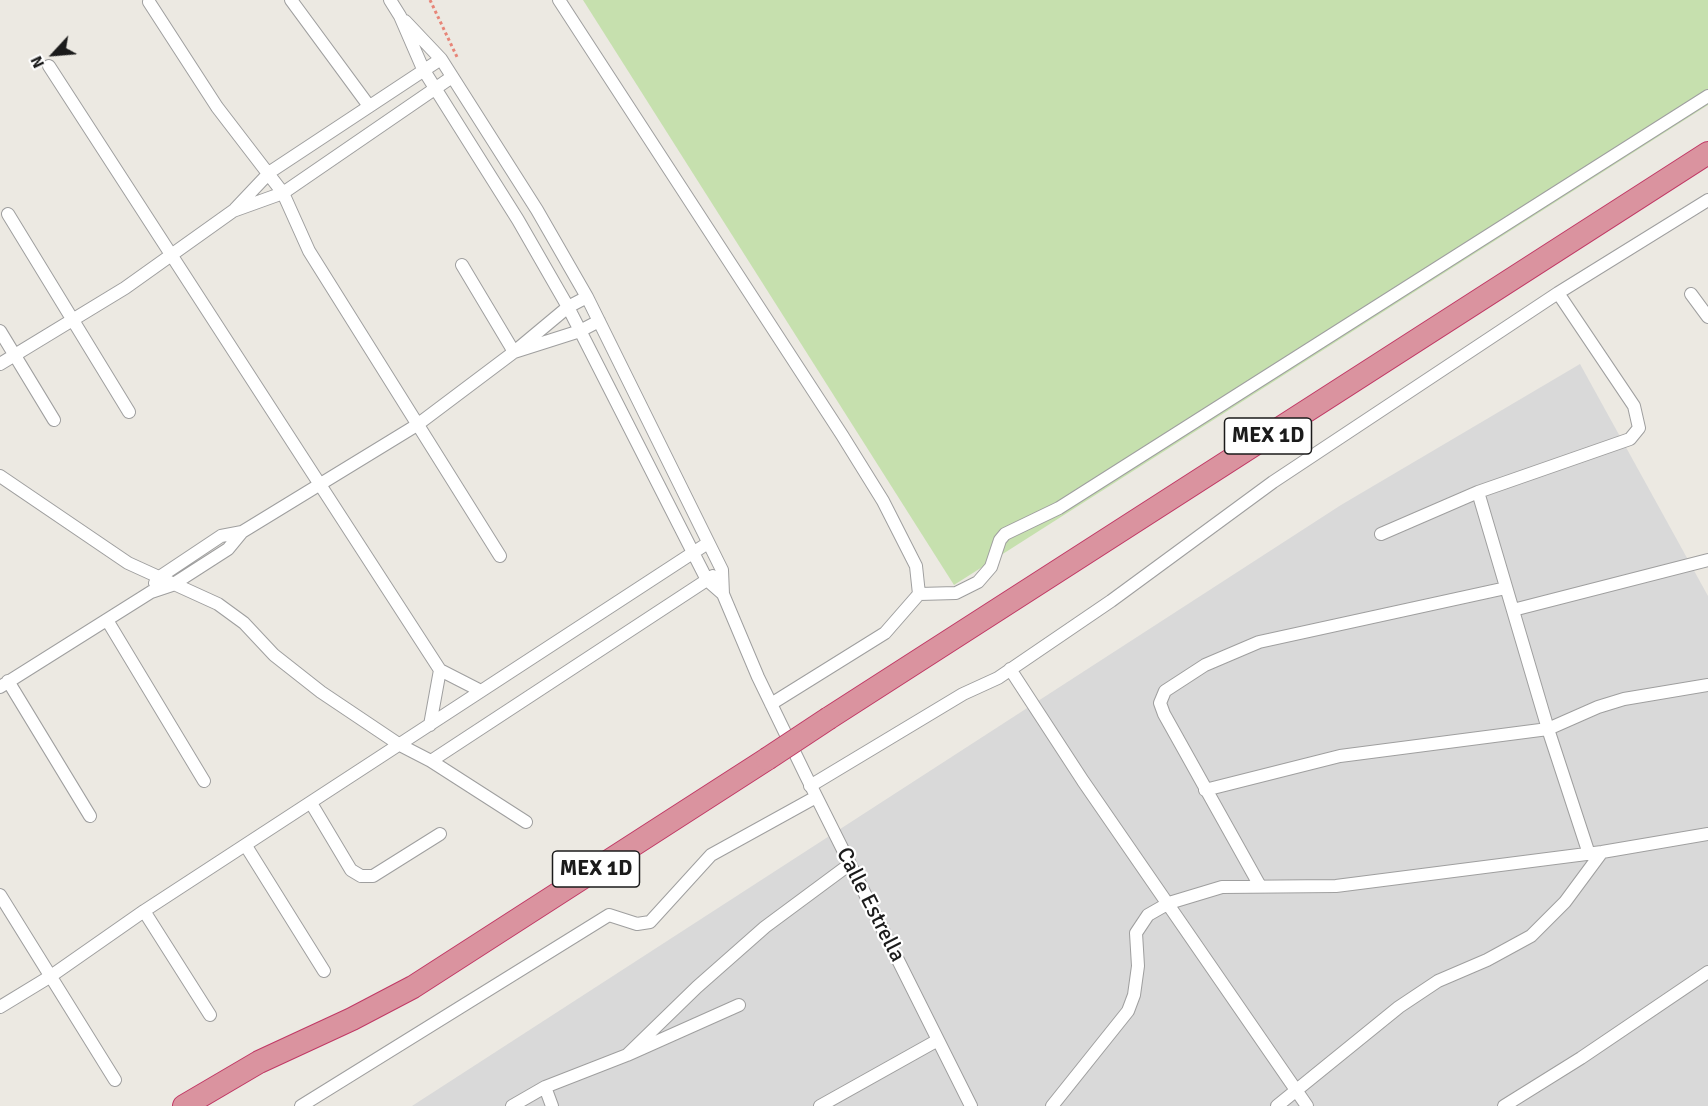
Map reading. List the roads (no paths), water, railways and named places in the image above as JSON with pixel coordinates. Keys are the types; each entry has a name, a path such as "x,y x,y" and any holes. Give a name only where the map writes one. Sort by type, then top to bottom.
{"highway":[{"name":"MEX 1D","path":"184,1106 259,1062 352,1019 412,987 1708,153"}],"street":[{"path":"291,0 369,106"},
{"path":"390,0 400,16 423,69 518,220 568,307 707,580 723,594"},
{"path":"559,0 883,501 916,566 919,594 885,633 771,704"},
{"path":"149,3 217,107 270,172 283,193 309,251 500,556"},
{"path":"400,16 441,59 537,210 587,297 722,570 723,594"},
{"path":"0,364 125,288 233,211 270,172 441,59"},
{"path":"49,66 440,669 481,691"},
{"path":"233,211 283,193 452,77"},
{"path":"919,594 956,593 978,582 992,567 1000,540 1005,534 1059,508 1708,96"},
{"path":"301,1106 609,915 637,924 650,922 711,855 1010,669 1111,601 1273,482 1558,292 1708,200"},
{"path":"518,220 537,210"},
{"path":"8,214 129,412"},
{"path":"462,265 514,352"},
{"path":"1381,534 1478,492 1630,439 1639,429 1634,406 1558,292"},
{"path":"1691,294 1708,317"},
{"path":"90,816 4,684 150,592 172,585 228,549 243,532 417,425 514,352 568,307 587,297"},
{"path":"514,352 580,331 599,321"},
{"path":"0,331 54,420"},
{"path":"0,476 103,548 172,585 218,604 233,614 274,655 321,692 400,745 431,761 526,822"},
{"path":"1478,492 1548,729 1596,853"},
{"path":"150,592 158,578 221,536 243,532"},
{"path":"0,1007 51,976 144,911 708,543"},
{"path":"1513,610 1708,560"},
{"path":"431,761 722,570"},
{"path":"1260,886 1164,714 1161,702 1165,691 1205,665 1259,642 1506,588"},
{"name":"Calle Estrella","path":"723,594 771,704 813,791 971,1106"},
{"path":"106,620 204,781"},
{"path":"430,725 440,669"},
{"path":"1010,669 1083,781 1307,1106"},
{"path":"1205,790 1340,756 1548,729 1624,699 1708,685"},
{"path":"311,803 351,870 361,876 373,876 440,834"},
{"path":"1052,1106 1128,1011 1134,995 1138,966 1137,933 1148,915 1169,903 1222,887 1336,886 1596,853 1708,834"},
{"path":"246,846 324,971"},
{"path":"1277,1106 1295,1089 1399,1008 1438,981 1487,960 1531,936 1564,902 1596,853"},
{"path":"627,1055 765,927 850,864"},
{"path":"0,895 115,1080"},
{"path":"144,911 210,1015"},
{"path":"1504,1106 1581,1058 1708,972"},
{"path":"512,1106 545,1087 627,1055 739,1005"},
{"path":"820,1106 938,1040"},
{"path":"545,1087 552,1106"}]}
